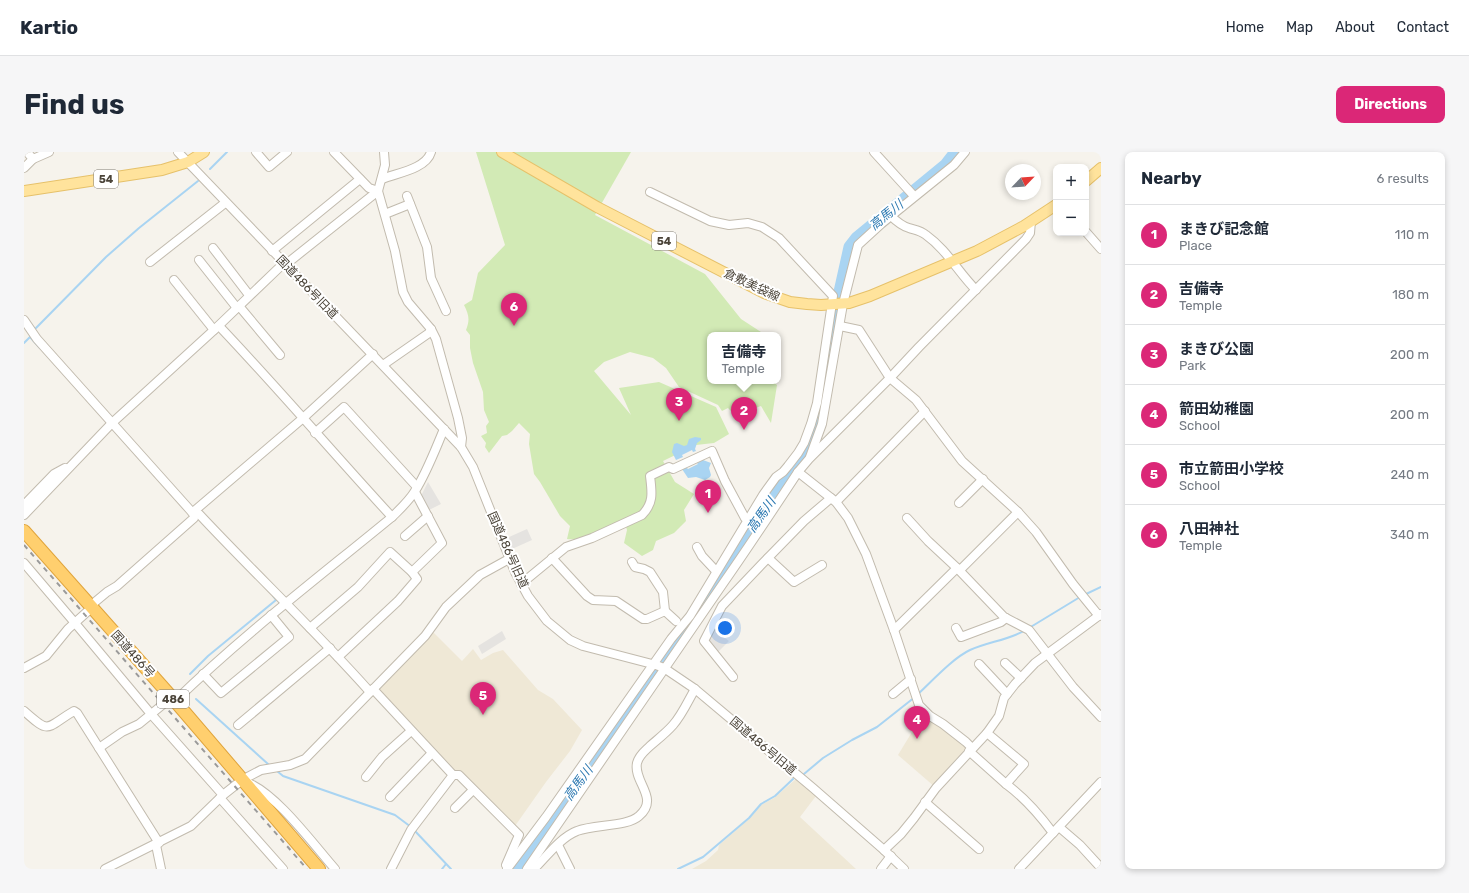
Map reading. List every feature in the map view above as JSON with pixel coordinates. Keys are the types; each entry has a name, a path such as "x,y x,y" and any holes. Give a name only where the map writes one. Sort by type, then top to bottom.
{"highway":[{"name":"国道486号","path":"24,531 173,699 318,869"}],"main road":[{"name":"54","path":"24,191 162,170 188,162 204,152"},
{"name":"倉敷美袋線","path":"502,152 597,207 764,293 790,302 807,304 838,304 870,296 977,252 1053,207"},
{"path":"1089,178 1101,168"}],"street":[{"path":"27,152 33,159"},
{"path":"24,168 33,159 49,152"},
{"name":"国道486号旧道","path":"178,152 225,203 461,447 473,467 509,559 521,584 547,621 570,640 589,648 659,666 695,689 888,853 904,869"},
{"path":"256,152 269,167 287,152"},
{"path":"334,152 369,188 378,191"},
{"path":"24,515 110,424 217,328 250,295 284,264 378,191 385,165 384,152"},
{"path":"382,179 423,164 430,156 431,152"},
{"path":"874,152 912,194"},
{"path":"505,869 546,817 659,666 724,584 776,477 788,466 804,443 817,403 838,304 858,245 891,216 912,194 954,165 965,152"},
{"path":"272,251 360,179"},
{"path":"378,191 385,214 403,292 408,302 431,329 436,338 458,418 462,438 461,447"},
{"path":"650,192 710,221 729,225 748,223 762,226 779,238 833,296 838,304 840,326 822,424 809,459"},
{"path":"385,214 408,200 427,247 431,278 446,312"},
{"path":"150,262 225,203"},
{"path":"891,216 900,224 919,230 926,234 940,246 976,290"},
{"path":"671,639 690,616 716,571 809,459 1026,239 1030,233 1031,221"},
{"path":"1089,235 1101,249"},
{"path":"213,248 250,295"},
{"path":"199,260 280,355"},
{"path":"174,280 217,328 270,381 302,419 392,517"},
{"path":"24,320 37,339 110,424 194,516"},
{"path":"840,326 859,330 890,378 916,400 962,461 1018,512 1036,532 1072,584 1100,615 1035,663 1007,694 1004,698 999,716 987,733 971,749 925,802 914,818 890,846 881,869"},
{"path":"383,365 429,333 431,329"},
{"path":"24,668 46,656 68,629 96,602 107,592 117,586 372,354"},
{"path":"315,433 344,407 416,490 442,543 412,572"},
{"path":"733,677 704,641 722,606 804,521 833,500 925,411"},
{"path":"99,748 122,732 138,724 173,699 271,615 392,517 416,490 423,478 444,429"},
{"path":"521,584 566,547 592,538 642,516 648,510 652,495 650,476 669,467 673,469 712,451 725,481 745,518 754,524"},
{"path":"24,505 54,474 71,465"},
{"path":"798,472 833,500 848,518 866,554 916,696 923,710 966,742 971,749 1006,784 1020,794 1056,830 1080,845 1100,865"},
{"path":"959,503 983,479"},
{"path":"894,630 1018,512"},
{"path":"194,516 199,514 239,557 286,603 453,775 459,775 519,835 505,869"},
{"path":"405,536 428,516"},
{"path":"907,518 928,541 1006,618 1027,629 1073,687 1101,717"},
{"path":"697,547 702,556 716,571"},
{"path":"310,628 358,587 390,552 412,572 417,579 398,601 338,657"},
{"path":"552,558 587,596 593,600 616,601 643,619 647,619 665,611"},
{"path":"768,558 794,582 822,565"},
{"path":"105,869 191,826 242,780 261,770 290,765 304,758 425,636 446,607 480,575 509,559"},
{"path":"632,562 635,567 650,572 663,592 665,611 676,621"},
{"path":"24,563 283,869"},
{"path":"527,869 633,716 659,666 671,639 676,621 686,614 690,616"},
{"path":"203,674 221,693 289,637 271,615"},
{"path":"956,628 961,637 1001,622 1006,618"},
{"path":"238,725 330,648"},
{"path":"1005,662 1021,678"},
{"path":"979,664 1007,694"},
{"path":"893,694 911,680"},
{"path":"534,869 565,838 576,831 598,825 627,822 639,816 647,803 647,796 638,774 638,761 644,752 673,725 695,689"},
{"path":"24,711 43,727 54,725 72,712 76,712 79,715 157,844 161,869"},
{"path":"366,777 382,757 411,731"},
{"path":"987,733 1024,764 1006,784"},
{"path":"390,797 432,753"},
{"path":"391,869 412,828 453,775"},
{"path":"242,780 254,785 284,810 334,869"},
{"path":"1020,869 1101,782"},
{"path":"455,808 473,790"},
{"path":"925,802 979,849"},
{"path":"558,845 570,869"}],"shaded area":[{"path":"428,482 441,504 427,511 420,498"},
{"path":"527,529 532,540 512,549 507,538"},
{"path":"719,620 727,625 721,635 729,641 717,653 706,641"},
{"path":"432,631 462,661 473,649 481,660 493,653 503,650 538,690 553,699 582,730 570,751 515,826 459,772 449,768 378,689"},
{"path":"502,631 506,639 482,654 478,646"},
{"path":"923,714 966,745 966,752 935,787 898,755"},
{"path":"796,779 816,796 800,817 856,869 692,869 706,861 718,850 719,845 749,819 761,805 774,798"}],"green space":[{"path":"476,152 631,152 595,215 705,274 741,319 761,332 707,332 707,384 776,384 777,385 771,423 761,406 735,415 728,408 722,411 718,405 679,387 666,368 653,358 630,352 604,362 594,371 631,415 619,388 659,382 716,407 729,434 714,443 696,445 663,461 675,482 694,494 684,510 686,521 674,533 656,541 653,550 642,556 624,543 627,530 624,520 589,536 567,539 570,526 560,516 534,474 529,444 530,434 519,423 507,435 502,436 489,453 485,447 486,443 481,436 487,433 486,426 489,422 484,410 483,392 473,363 470,348 470,335 466,330 468,318 464,305 472,300 478,273 505,245"}],"water":[{"path":"695,437 701,438 701,440 697,443 695,449 696,451 693,452 692,450 676,460 672,452 674,444 677,443 684,446 687,445 689,439"},
{"path":"703,460 711,463 709,468 711,475 710,477 705,480 696,477 688,478 682,469 686,467 688,469"}],"waterway":[{"path":"210,169 227,152"},
{"name":"高馬川","path":"516,869 610,739 697,613 768,504 802,459 815,429 821,404 834,319 850,247 857,238 946,165 956,152"},
{"path":"36,328 106,257 139,228 198,181"},
{"path":"30,337 40,348"},
{"path":"24,343 30,337"},
{"path":"1084,595 1101,587"},
{"path":"190,674 208,656 276,600 273,596"},
{"path":"1029,628 1080,597"},
{"path":"918,694 943,670 963,654 977,647 1026,630"},
{"path":"804,774 823,758 877,727 915,697"},
{"path":"196,699 268,764"},
{"path":"277,771 283,776 395,815 411,827"},
{"path":"678,869 703,857 749,818 761,804 775,796 793,779"},
{"path":"414,830 451,869"},
{"path":"442,869 446,864"}],"railway":[{"path":"24,545 307,869"}],"place":[{"name":"八田神社","path":"514,326"},
{"name":"まきび公園","path":"679,421"},
{"name":"吉備寺","path":"744,430"},
{"name":"まきび記念館","path":"708,513"},
{"name":"市立箭田小学校","path":"483,715"},
{"name":"箭田幼稚園","path":"917,739"}]}
